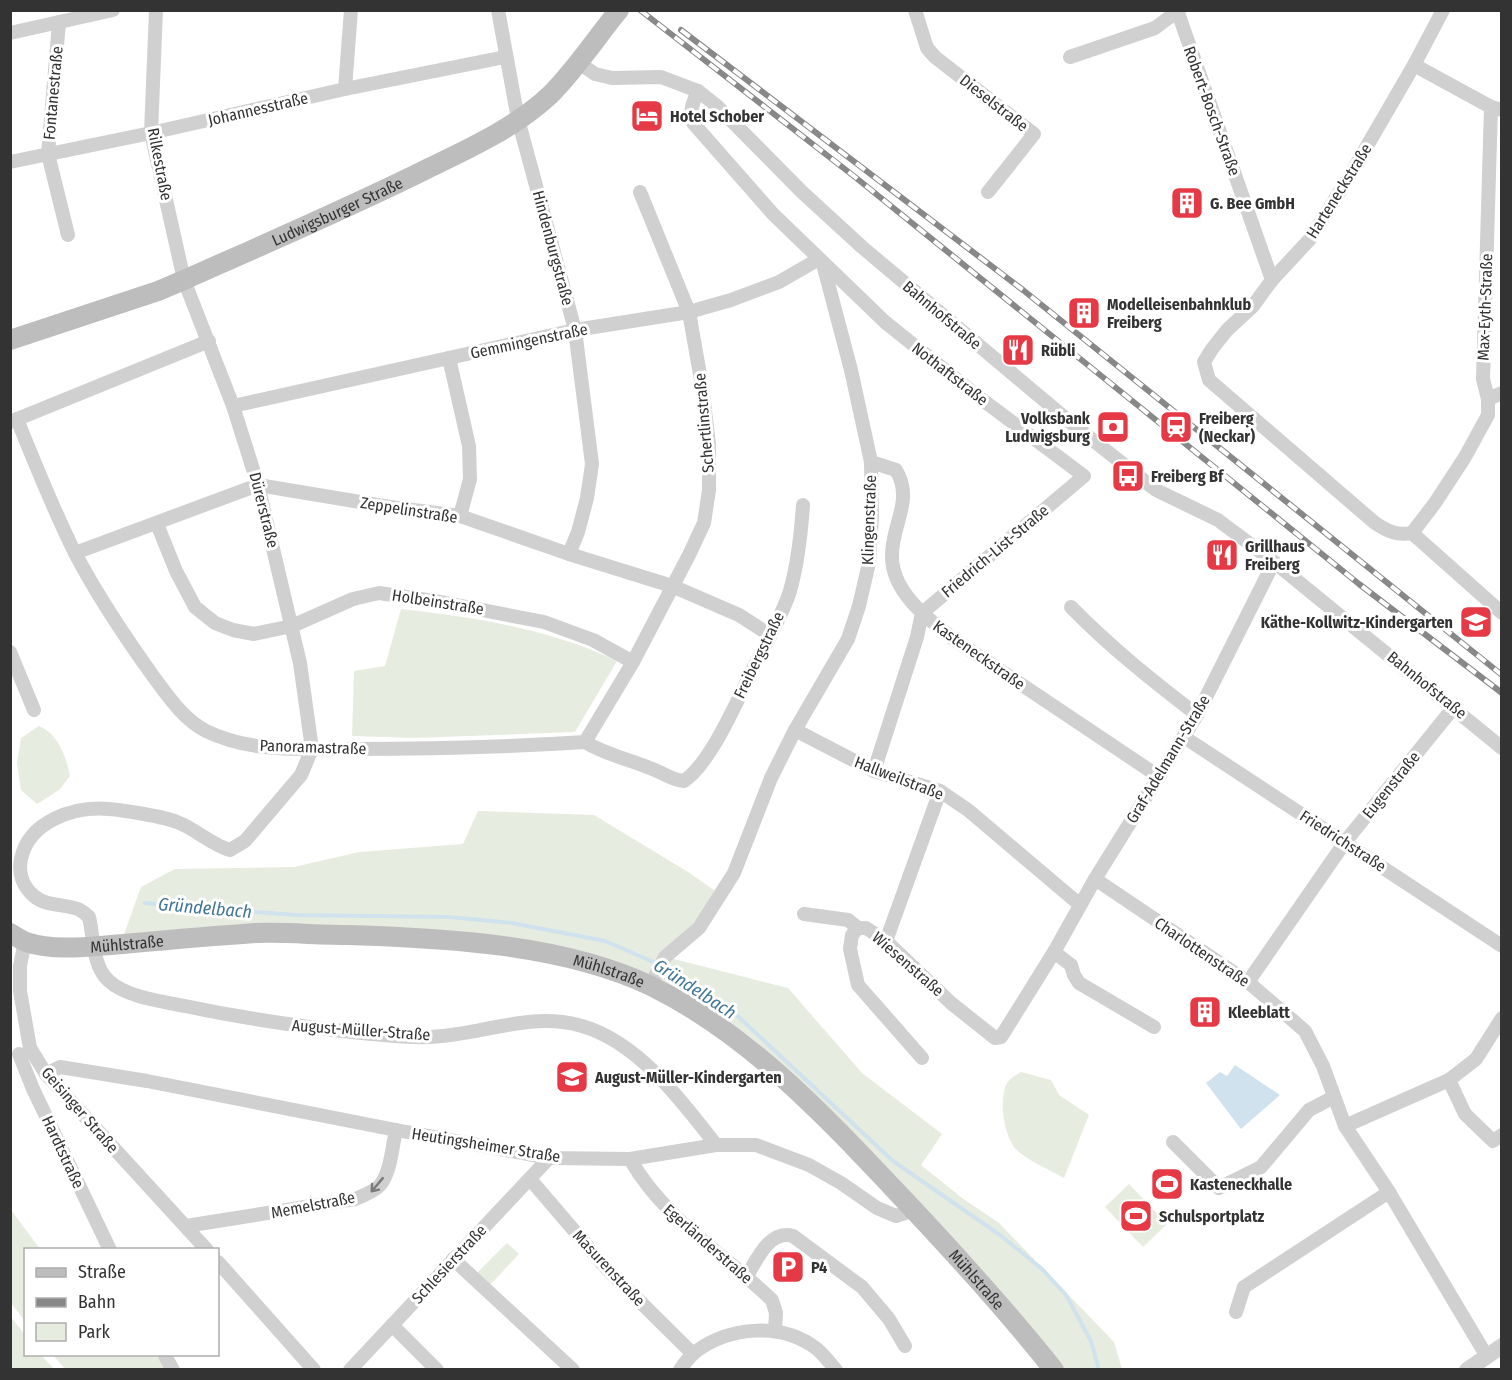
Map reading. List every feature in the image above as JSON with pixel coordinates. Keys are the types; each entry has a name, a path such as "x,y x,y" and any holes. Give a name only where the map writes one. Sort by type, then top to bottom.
{"main road":[{"name":"Ludwigsburger Straße","path":"10,340 158,291 403,181 477,145 549,96 579,63 620,10"},
{"name":"Mühlstraße","path":"18,937 53,947 259,933 395,937 469,942 534,951 652,981 713,1021 788,1082 914,1210 1018,1324 1054,1370"}],"street":[{"path":"10,33 112,10"},
{"name":"Rilkestraße","path":"156,10 151,134 184,280"},
{"path":"345,89 351,10"},
{"name":"Hindenburgstraße","path":"498,10 518,119 575,330 592,464 578,532 569,554"},
{"name":"Dieselstraße","path":"915,10 927,48 935,57 1034,134 988,192"},
{"name":"Harteneckstraße","path":"1412,533 1393,534 1375,523 1209,380 1204,362 1227,330 1253,306 1272,280 1310,239 1349,177 1443,10"},
{"path":"1070,57 1155,28 1178,11"},
{"name":"Robert-Bosch-Straße","path":"1178,11 1272,280"},
{"name":"Fontanestraße","path":"59,22 48,154 68,235"},
{"name":"Johannesstraße","path":"10,162 151,134 345,89 505,57"},
{"name":"Bahnhofstraße","path":"579,63 595,74 612,78 661,78 699,90 802,192 862,247 1070,422 1156,490 1218,520 1274,562 1502,747"},
{"path":"1414,65 1496,109"},
{"path":"699,90 690,114 693,123 773,214 821,262"},
{"name":"Max-Eyth-Straße","path":"1412,533 1436,503 1488,415 1488,399 1483,379 1496,109"},
{"name":"Schertlinstraße","path":"585,742 633,662 689,555 704,524 709,490 709,444 689,312 640,192"},
{"name":"Gemmingenstraße","path":"233,406 575,330 689,312 731,300 821,262"},
{"name":"Klingenstraße","path":"652,981 665,957 699,928 734,873 771,778 795,730 848,639 859,606 869,563 872,516 871,462 850,370 821,262"},
{"name":"Nothaftstraße","path":"821,262 894,330 1084,476"},
{"name":"Dürerstraße","path":"184,280 233,406 258,485 300,663 312,749"},
{"path":"14,421 209,341"},
{"path":"449,358 469,446 471,479 460,516"},
{"path":"1488,399 1502,393"},
{"name":"Panoramastraße","path":"14,421 75,553 140,658 173,703 190,720 205,730 261,747 312,749 392,749 585,742 598,750 657,770 674,780"},
{"name":"Kasteneckstraße","path":"871,462 896,470 903,481 905,495 891,555 897,577 922,613 952,638 1158,776"},
{"name":"Friedrich-List-Straße","path":"922,613 1084,476"},
{"path":"75,553 258,485"},
{"name":"Zeppelinstraße","path":"258,485 460,516 569,554 672,586 739,615 770,635"},
{"name":"Freibergstraße","path":"674,780 684,781 692,775 705,757 770,635 789,592 800,547 803,505"},
{"name":"Holbeinstraße","path":"157,524 176,570 195,607 215,622 233,630 254,634 292,626 353,599 379,593 441,602 544,622 593,640 633,662"},
{"path":"1412,533 1502,613"},
{"name":"Graf-Adelmann-Straße","path":"1001,1037 1054,952 1079,904 1197,715 1274,562"},
{"path":"1071,607 1100,637 1197,715"},
{"path":"874,771 917,637 922,613"},
{"path":"10,652 34,710"},
{"name":"Eugenstraße","path":"1248,982 1345,842 1454,707"},
{"name":"Hallweilstraße","path":"795,730 874,771 940,791 969,810 1079,904"},
{"name":"Friedrichstraße","path":"1184,737 1502,946"},
{"name":"August-Müller-Straße","path":"312,749 301,775 245,841 230,850 218,846 176,821 110,809 88,809 53,819 24,846 20,868 23,884 35,898 77,909 89,917 102,973 122,990 167,1002 283,1024 387,1035 430,1037 525,1022 556,1021 582,1026 613,1038 629,1050 680,1101 716,1145"},
{"path":"886,941 940,791"},
{"name":"Charlottenstraße","path":"1095,879 1248,982 1305,1031 1323,1066 1345,1125 1389,1192 1486,1355"},
{"name":"Wiesenstraße","path":"804,914 848,921 858,928 866,928 886,941 951,1003 995,1038 1001,1037"},
{"path":"858,928 852,935 850,949 858,985 922,1058"},
{"name":"Geisinger Straße","path":"18,937 20,1050 46,1074 205,1248"},
{"path":"1054,952 1071,965 1079,983 1154,1027"},
{"path":"1345,1125 1449,1080 1476,1059 1502,1018"},
{"name":"Hardtstraße","path":"20,1050 33,1089 109,1248"},
{"name":"Heutingsheimer Straße","path":"46,1074 60,1067 147,1081 549,1158 630,1159 716,1145 756,1145 809,1165 841,1183 877,1208 896,1216 914,1210"},
{"path":"1449,1080 1465,1114 1493,1141 1502,1135"},
{"path":"1173,1142 1219,1188 1261,1167 1309,1110 1334,1097"},
{"name":"Memelstraße","path":"186,1226 355,1199 371,1192 381,1185 387,1171 396,1130"},
{"name":"Schlesierstraße","path":"350,1370 549,1158"},
{"name":"Egerländerstraße","path":"630,1159 639,1176 662,1204 772,1300 776,1313 774,1331"},
{"name":"Masurenstraße","path":"530,1179 607,1269 693,1354"},
{"path":"1236,1312 1244,1287 1389,1192"},
{"path":"746,1278 763,1250 773,1239 786,1234 793,1236 862,1287 889,1319 905,1346"},
{"path":"453,1259 573,1370"},
{"path":"219,1263 314,1370"},
{"path":"392,1324 436,1370"},
{"path":"680,1370 693,1354 710,1344 757,1330 790,1335 816,1349 836,1370"},
{"path":"1467,1370 1502,1346"},
{"path":"166,1356 172,1370"}],"green space":[{"path":"401,609 511,626 565,640 617,661 575,732 412,738 352,736 354,671 385,666"},
{"path":"39,726 51,734 60,746 70,776 59,790 37,804 21,790 17,763 21,738"},
{"path":"478,811 594,815 688,872 721,895 666,957 788,988 862,1073 942,1134 921,1165 962,1198 999,1223 1114,1342 1122,1369 1054,1369 851,1144 690,1008 534,951 123,937 141,887 175,869 294,867 359,852 463,844"},
{"path":"1021,1072 1051,1080 1059,1095 1089,1115 1064,1178 1025,1157 1010,1141 1003,1113 1003,1095 1007,1083"},
{"name":"Schulsportplatz","path":"1129,1184 1167,1224 1143,1247 1105,1207"},
{"path":"11,1210 39,1248 24,1248 24,1320 11,1303"},
{"path":"507,1243 519,1254 490,1285 477,1273"},
{"path":"11,1317 24,1334 24,1356 42,1356 54,1369 11,1369"},
{"path":"54,1356 156,1356 169,1369 65,1369"}],"water":[{"path":"1235,1065 1280,1095 1241,1129 1206,1083 1220,1072 1227,1076"}],"waterway":[{"name":"Gründelbach","path":"145,903 296,915 449,917 512,923 605,941 658,964"},
{"name":"Gründelbach","path":"664,967 729,1008 893,1161 1000,1235 1042,1269 1066,1295 1091,1341 1099,1370"}],"railway":[{"path":"640,10 855,177 1359,584 1502,693"},
{"path":"681,30 1023,290 1502,675"}],"place":[{"name":"Hotel Schober","path":"647,116"},
{"name":"G. Bee GmbH","path":"1187,203"},
{"name":"Modelleisenbahnklub Freiberg","path":"1084,313"},
{"name":"Rübli","path":"1018,350"},
{"name":"Volksbank Ludwigsburg","path":"1113,427"},
{"name":"Freiberg (Neckar)","path":"1176,427"},
{"name":"Freiberg Bf","path":"1128,476"},
{"name":"Grillhaus Freiberg","path":"1222,555"},
{"name":"Käthe-Kollwitz-Kindergarten","path":"1476,622"},
{"name":"Kleeblatt","path":"1205,1012"},
{"name":"August-Müller-Kindergarten","path":"572,1077"},
{"name":"Kasteneckhalle","path":"1167,1184"},
{"name":"Schulsportplatz","path":"1136,1216"},
{"name":"P4","path":"788,1267"}]}
